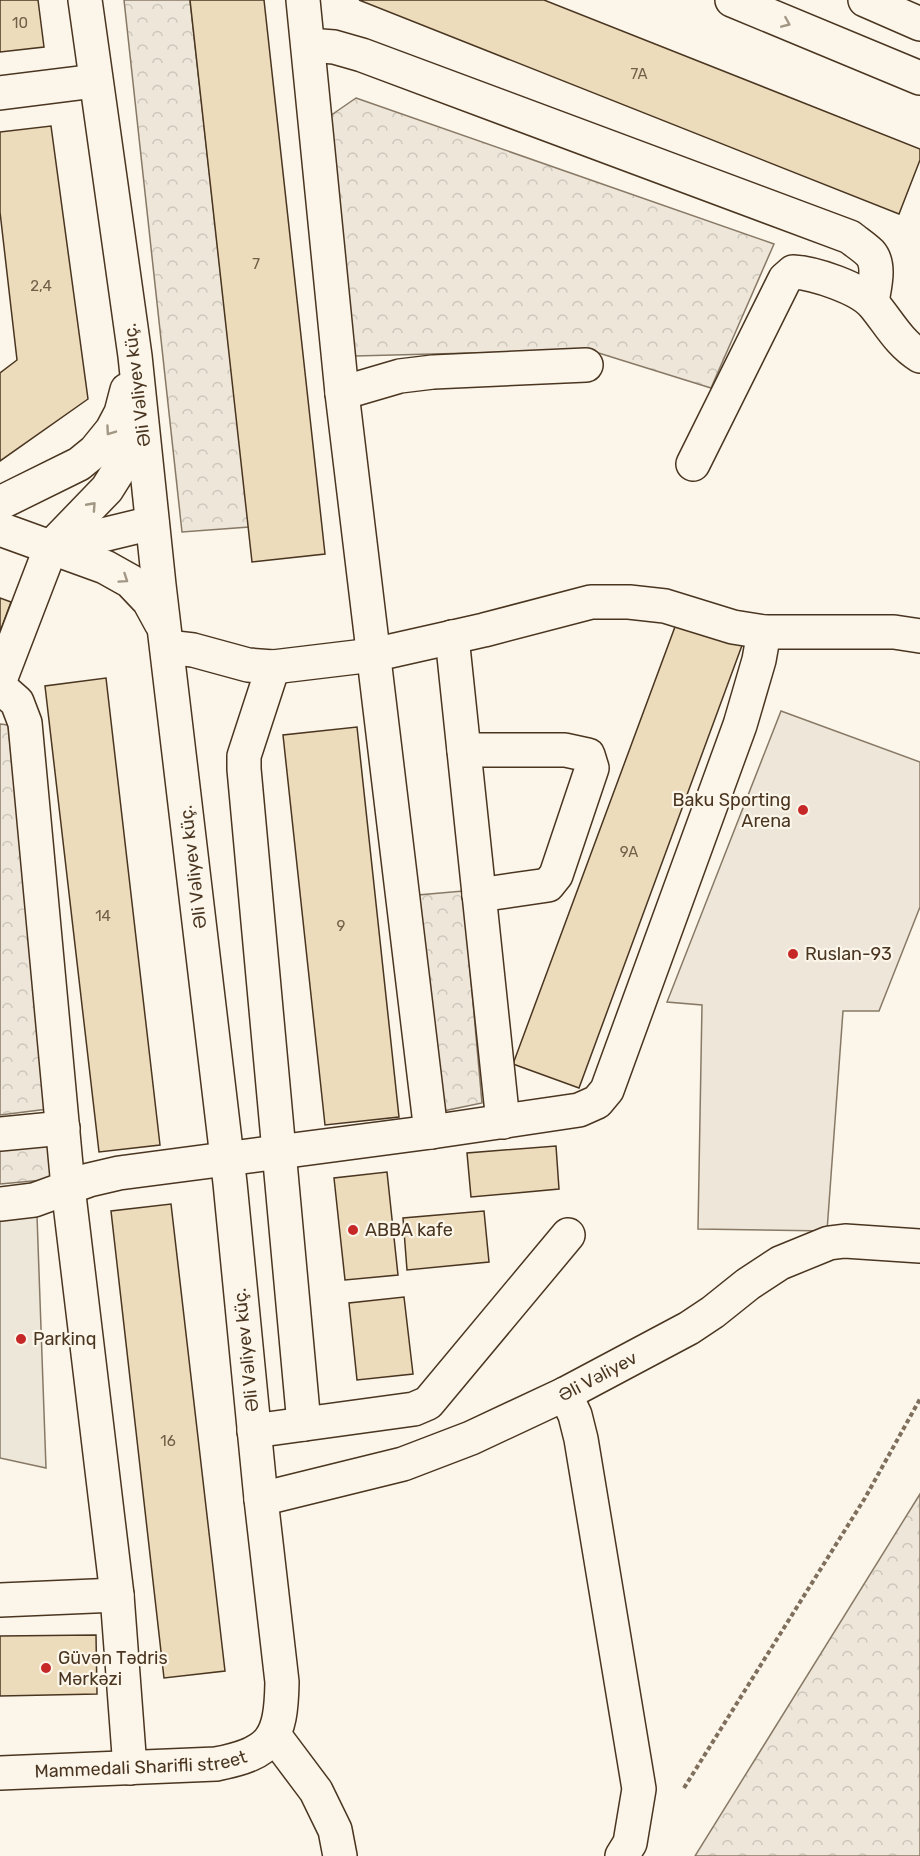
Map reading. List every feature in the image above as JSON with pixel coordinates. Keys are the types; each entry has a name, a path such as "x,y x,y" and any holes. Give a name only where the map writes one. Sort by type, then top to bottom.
{"street":[{"name":"Əli Vəliyev küç.","path":"85,0 135,356 152,523 227,1159 282,1682 282,1708 274,1735"},
{"path":"303,0 342,393 431,1132"},
{"path":"732,0 920,78"},
{"path":"865,0 920,24"},
{"path":"308,45 334,47 362,55 850,237 870,254 875,263 872,302"},
{"path":"0,93 96,81"},
{"path":"693,464 785,279 793,272 805,273 847,287 872,302 907,348 920,356"},
{"path":"0,503 79,464 95,451 112,430 121,413 135,356"},
{"path":"342,393 400,376 433,372 586,365"},
{"path":"0,680 51,548 107,489 124,462 142,419"},
{"path":"51,548 152,523"},
{"path":"0,529 105,567 130,581 149,601 166,638 193,650 248,665 273,667 373,655 591,602 629,602 664,606 733,627 764,632 894,632 920,636"},
{"path":"0,1204 34,1200 89,1180 119,1173 503,1122 579,1110 597,1102 607,1090 740,725 759,660 764,632"},
{"path":"452,637 503,1122"},
{"path":"273,667 244,756 244,769 304,1424"},
{"path":"0,687 17,702 25,723 68,1187 117,1595 130,1768"},
{"path":"464,750 565,750 588,755 592,768 556,875 548,885 479,896"},
{"path":"0,1134 63,1128"},
{"path":"254,1431 414,1409 428,1403 568,1235"},
{"name":"Əli Vəliyev","path":"261,1499 403,1464 471,1438 565,1394 688,1328 780,1263 829,1243 845,1241 920,1246"},
{"path":"565,1394 581,1439 639,1789 630,1843 622,1856"},
{"path":"0,1600 117,1595"},
{"path":"274,1735 316,1791 335,1830 340,1856"},
{"name":"Mammedali Sharifli street","path":"0,1773 216,1764 242,1759 259,1751 274,1735"}],"path":[{"path":"684,1788 864,1498 920,1399"}],"green space":[{"path":"124,0 190,0 249,527 182,532"},
{"path":"356,98 774,244 711,388 589,350 355,356 327,118"},
{"name":"Ruslan-93","path":"781,711 920,762 920,907 879,1011 843,1011 827,1231 698,1229 702,1005 667,1002"},
{"path":"0,724 8,725 48,1109 0,1115"},
{"path":"463,891 482,1103 443,1111 418,895"},
{"path":"49,1143 54,1179 0,1184 0,1145"},
{"path":"920,1494 920,1856 695,1856"}],"shaded area":[{"name":"Parkinq","path":"37,1216 46,1468 0,1458 0,1221"}],"building":[{"path":"0,0 38,0 44,47 0,52"},
{"path":"190,0 264,0 325,554 252,562"},
{"path":"359,0 544,0 920,149 920,160 899,214"},
{"path":"51,126 88,399 0,461 0,373 17,360 0,212 0,132"},
{"path":"0,598 11,602 0,632"},
{"path":"679,616 744,640 579,1088 513,1064"},
{"path":"106,678 160,1145 99,1152 45,686"},
{"path":"357,727 399,1117 325,1125 283,735"},
{"path":"556,1146 559,1189 471,1197 467,1153"},
{"path":"387,1172 398,1275 345,1280 334,1178"},
{"path":"171,1204 225,1671 164,1678 111,1211"},
{"path":"484,1211 489,1262 407,1270 403,1218"},
{"path":"404,1297 413,1374 357,1380 349,1303"},
{"path":"96,1635 97,1694 0,1696 0,1636"}],"place":[{"name":"Baku Sporting Arena","path":"803,810"},
{"name":"Ruslan-93","path":"793,954"},
{"name":"ABBA kafe","path":"353,1230"},
{"name":"Parkinq","path":"21,1339"},
{"name":"Güvәn Tәdris Mәrkәzi","path":"46,1668"}]}
